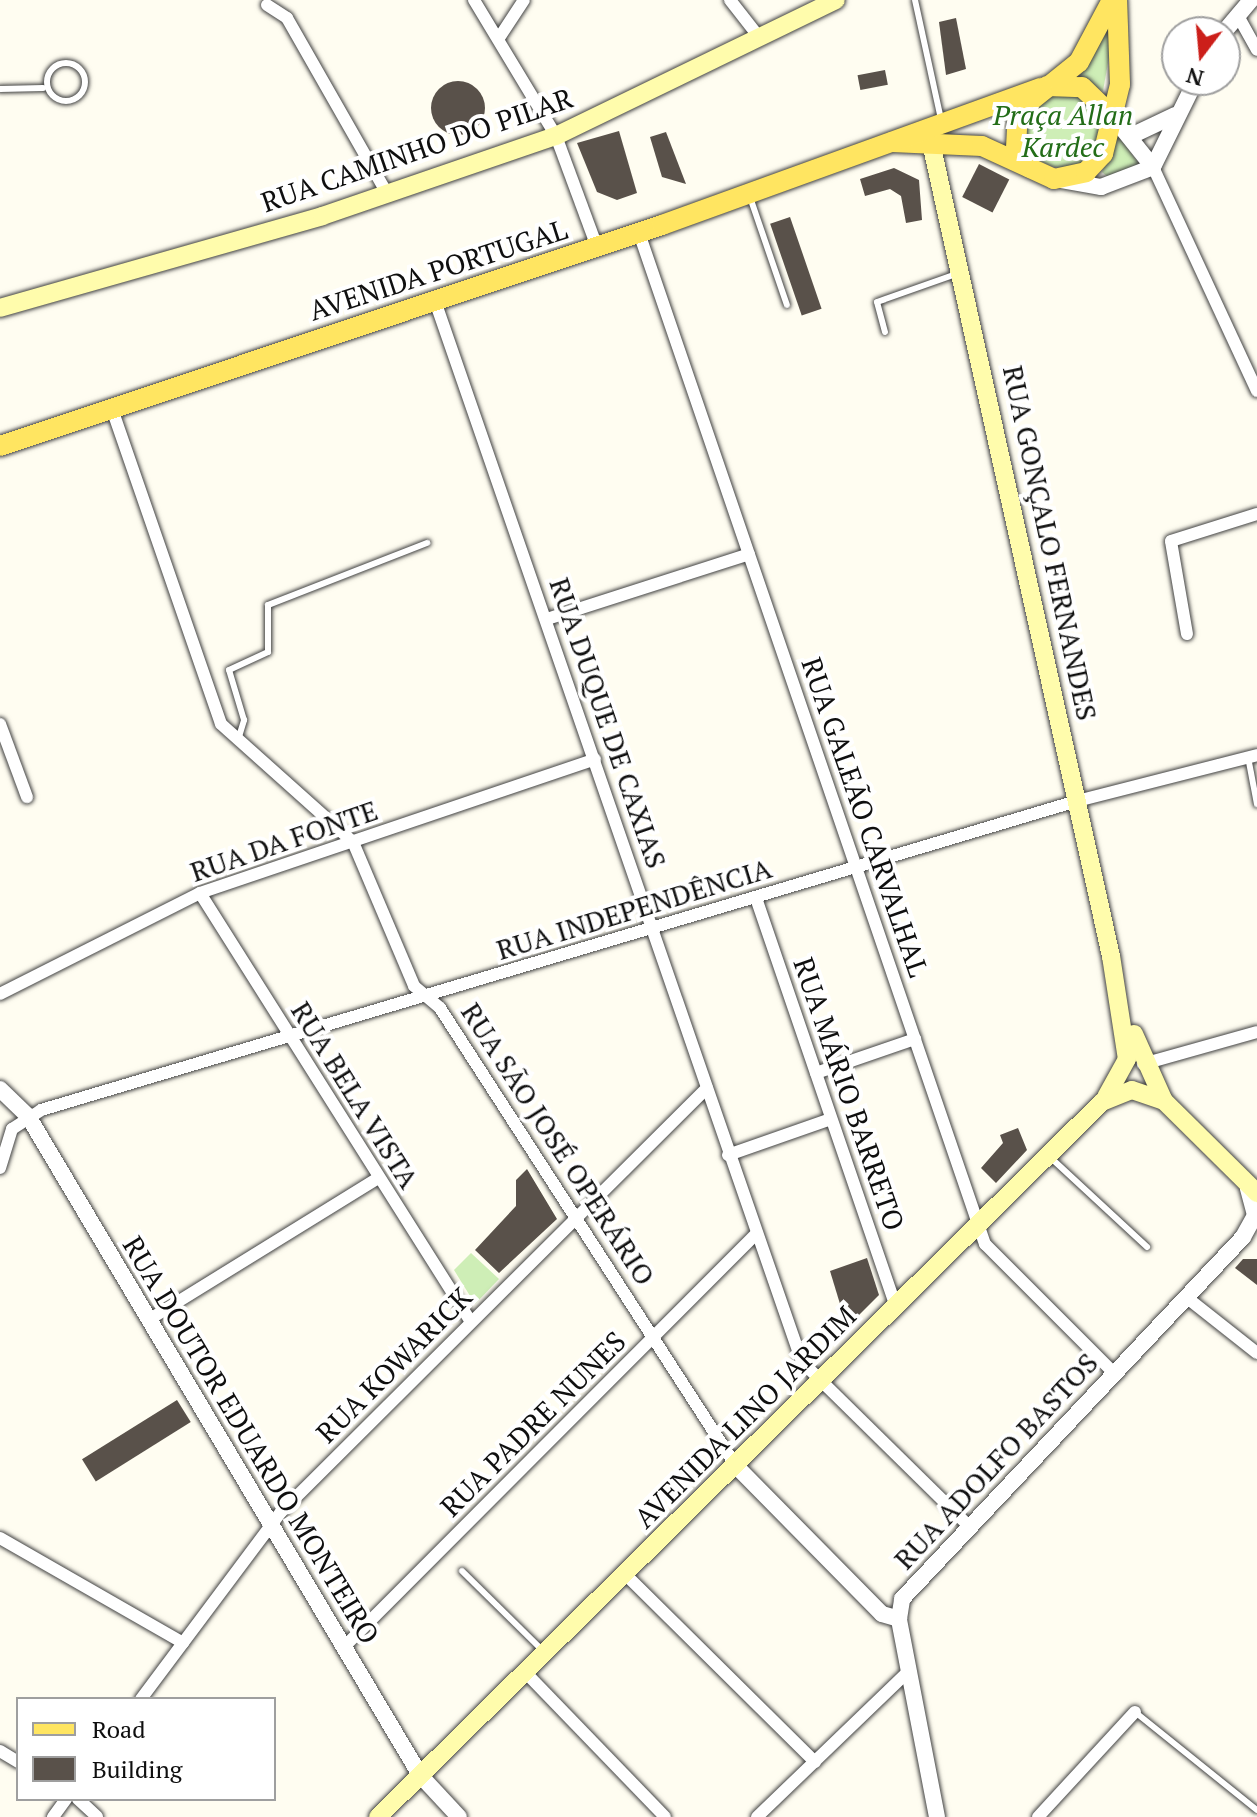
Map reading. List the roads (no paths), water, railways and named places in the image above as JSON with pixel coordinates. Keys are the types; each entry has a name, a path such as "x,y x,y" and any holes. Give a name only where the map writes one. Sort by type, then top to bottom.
{"main road":[{"name":"RUA CAMINHO DO PILAR","path":"0,308 387,193 556,136 836,0"},
{"path":"1030,168 1016,148 1014,126 1022,105 1079,62 1114,0"},
{"path":"1054,179 1079,175 1098,161 1113,117 1123,59 1114,0"},
{"name":"AVENIDA PORTUGAL","path":"0,446 639,233 1042,87 1082,87 1113,117"},
{"path":"931,143 935,130 948,121"},
{"name":"AVENIDA PORTUGAL","path":"892,142 982,146 1054,179"},
{"name":"RUA GONÇALO FERNANDES","path":"931,143 962,271 1111,956 1127,1059 1102,1102"},
{"name":"RUA GONÇALO FERNANDES","path":"1111,956 1143,1064 1164,1101 1253,1190"},
{"path":"1102,1102 1132,1090 1164,1101"},
{"name":"AVENIDA LINO JARDIM","path":"378,1817 1102,1102"}],"street":[{"path":"474,0 556,136 597,247"},
{"path":"499,38 524,0"},
{"path":"730,0 759,37"},
{"path":"1251,0 1237,14 1257,50"},
{"path":"267,5 287,18 387,193"},
{"path":"1188,96 1153,167 1257,391"},
{"path":"1131,136 1179,112"},
{"name":"AVENIDA PORTUGAL","path":"1054,179 1101,187 1153,167 1113,117"},
{"name":"RUA GALEÃO CARVALHAL","path":"639,233 985,1244 1114,1373"},
{"name":"RUA DUQUE DE CAXIAS","path":"435,301 802,1362 969,1526"},
{"name":"RUA SÃO JOSÉ OPERÁRIO","path":"112,409 212,702 236,743 353,842 414,986 426,996 576,1219 736,1466 882,1614 899,1619"},
{"path":"1187,634 1171,541 1257,514"},
{"path":"547,619 749,554"},
{"path":"0,724 4,749 27,797"},
{"name":"RUA INDEPENDÊNCIA","path":"28,1116 1077,801 1253,756"},
{"name":"RUA DA FONTE","path":"0,994 200,893 595,759"},
{"name":"RUA BELA VISTA","path":"200,893 471,1322"},
{"name":"RUA MÁRIO BARRETO","path":"756,898 896,1306"},
{"path":"1143,1064 1257,1032"},
{"path":"816,1073 915,1039"},
{"name":"RUA KOWARICK","path":"142,1697 271,1524 707,1088"},
{"name":"RUA DOUTOR EDUARDO MONTEIRO","path":"0,1089 28,1116 420,1775 459,1817"},
{"path":"0,1168 12,1129 28,1116"},
{"path":"728,1155 831,1119"},
{"path":"150,1319 378,1178"},
{"name":"RUA ADOLFO BASTOS","path":"899,1619 902,1599 969,1526 1186,1297 1250,1239 1255,1215 1253,1190"},
{"name":"RUA PADRE NUNES","path":"344,1647 756,1234"},
{"path":"1186,1297 1257,1353"},
{"path":"0,1538 183,1643"},
{"path":"626,1575 815,1762"},
{"path":"899,1619 937,1817"},
{"path":"757,1817 910,1670"},
{"path":"526,1673 665,1817"},
{"path":"1038,1817 1135,1712"},
{"path":"80,1801 97,1817"}],"lane":[{"path":"915,0 948,121"},
{"path":"0,89 43,88 58,99 79,96 88,82 71,65 50,70 43,88"},
{"path":"749,194 787,305"},
{"path":"885,332 877,302 962,271"},
{"path":"236,743 244,720 229,670 268,652 262,623 268,605 427,543"},
{"path":"1253,756 1257,804"},
{"path":"1049,1155 1147,1247"},
{"path":"462,1571 545,1654"},
{"path":"1135,1712 1257,1810"}],"park label":[{"name":"Praça Allan Kardec","path":"1063,131"}]}
